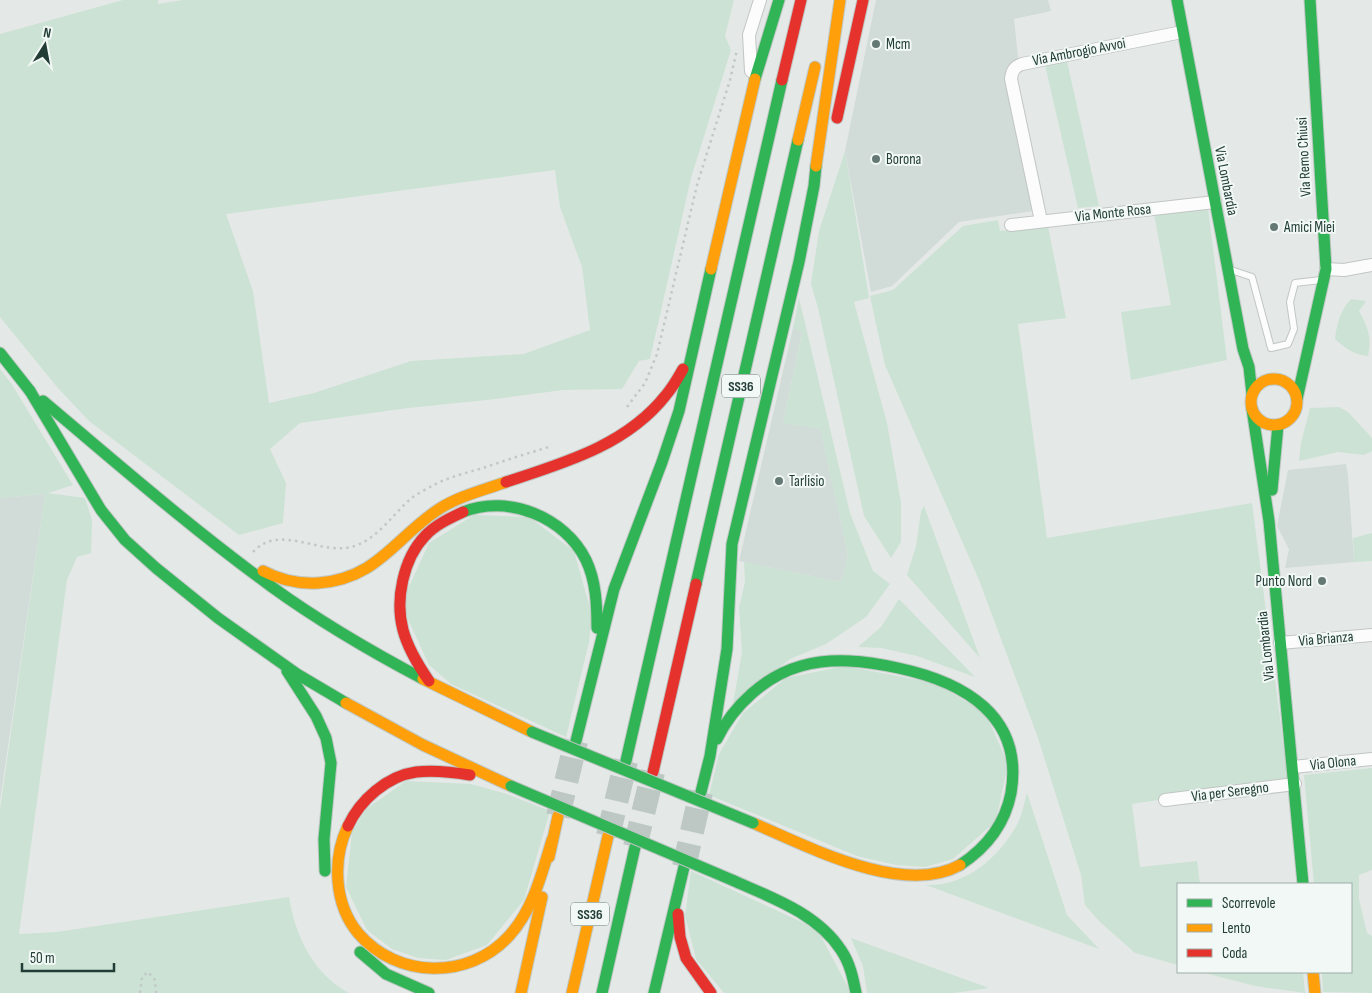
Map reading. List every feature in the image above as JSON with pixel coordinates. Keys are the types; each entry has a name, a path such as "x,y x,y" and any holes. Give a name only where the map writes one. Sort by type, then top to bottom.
{"main road":[{"path":"576,741 614,589 679,412 752,89 779,0"},
{"name":"SS36","path":"626,761 748,223 801,0"},
{"path":"824,29 831,0"},
{"path":"702,792 710,756 727,649 732,544 799,262 814,186 840,0"},
{"path":"834,130 863,0"},
{"name":"Via Lombardia","path":"1177,0 1243,349 1249,366 1252,394 1250,402 1269,521 1293,767"},
{"name":"Via Remo Chiusi","path":"1297,399 1325,274 1309,2"},
{"name":"SS36","path":"653,772 818,58"},
{"path":"814,186 828,158 830,149"},
{"path":"214,543 269,575 297,582 326,583 350,577 372,565 438,510 459,499 582,456 637,426 652,412 675,384 694,350"},
{"path":"0,352 30,391 82,480 117,531 135,550 210,612 283,665 377,721 492,778 732,880 801,912 825,931 843,950 852,970 856,993"},
{"path":"1252,394 1261,383 1295,374 1305,362"},
{"path":"1249,366 1260,375 1289,384 1297,399 1297,407 1293,415 1278,425 1262,422 1255,416 1252,409"},
{"path":"30,391 214,543 273,588 374,653 430,683 532,732 862,868 908,876 936,874 959,867 981,850 998,831 1007,810 1013,786 1013,763 1010,744 998,722 964,689 934,676 887,664 848,660 812,662 781,672 753,692 732,715 720,731 710,756"},
{"name":"Via Lombardia","path":"1269,521 1278,425"},
{"path":"430,683 414,659 404,638 400,612 401,586 410,557 427,533 450,518 472,509 497,505 522,508 545,518 566,534 581,552 592,576 596,603 597,626 588,689"},
{"path":"283,665 316,716 326,738 331,763 324,839 326,891 336,917 362,956 386,974 429,993"},
{"path":"1293,767 1304,883"},
{"path":"492,778 437,771 409,773 385,784 364,799 348,822 339,848 336,878 342,904 354,928 373,947 397,961 428,969 458,967 483,958 508,938 522,920 537,887 552,840"},
{"path":"521,993 558,816"},
{"name":"SS36","path":"572,993 608,836"},
{"name":"SS36","path":"602,993 635,847"},
{"path":"655,991 684,867"},
{"path":"676,900 680,937 686,958 711,993"},
{"path":"1313,973 1315,993"}],"street":[{"path":"752,89 749,35 760,0"},
{"name":"Via Ambrogio Avvoi","path":"1041,221 1012,79 1012,72 1016,66 1182,32"},
{"name":"Via Monte Rosa","path":"1011,225 1215,202"},
{"path":"1325,274 1372,265"},
{"name":"Via Brianza","path":"1280,643 1372,635"},
{"name":"Via Olona","path":"1293,767 1372,759"},
{"name":"Via per Seregno","path":"1165,800 1294,784"}],"lane":[{"path":"1228,269 1252,277 1271,348 1288,344 1294,329 1290,302 1295,282 1325,274"}],"path":[{"path":"622,412 646,383 657,354 697,185 730,80 738,43"},
{"path":"250,554 260,545 271,540 285,539 338,549 352,547 369,539 413,497 433,486 453,477 555,445"},
{"path":"140,993 142,977 148,972 155,980 156,993"}],"shaded area":[{"path":"876,0 1048,0 1051,11 1014,19 1018,57 1005,78 1033,211 959,222 892,286 871,292 845,151"},
{"path":"793,328 802,332 783,423 820,429 848,554 841,582 739,561"},
{"path":"1346,464 1354,562 1285,568 1289,549 1277,526 1288,470"},
{"path":"45,494 0,801 0,498"}],"green space":[{"path":"123,0 158,0 158,4 183,0 734,0 725,36 731,50 691,178 650,359 639,361 622,389 563,390 300,423 270,449 286,483 283,523 239,535 89,421 57,387 0,317 0,34","holes":["555,170 560,207 582,267 590,330 524,354 411,361 314,393 269,403 253,291 226,214"]},
{"path":"1067,61 1099,206 1078,208 1045,65"},
{"path":"845,151 869,298 854,302 887,423 901,503 901,542 891,558 864,516 811,284 819,231"},
{"path":"1208,208 1227,360 1131,380 1121,312 1171,305 1154,214"},
{"path":"998,220 1000,231 1048,226 1066,318 1018,324 1047,538 1252,503 1288,780 1132,804 1140,867 1197,861 1200,883 1177,883 1177,965 1135,953 1099,921 1085,905 1081,875 1038,738 979,580 885,365 870,296 893,290 963,226"},
{"path":"799,298 850,513 873,571 890,584 866,617 826,644 790,659 733,704 742,652 739,608 745,582 744,562 841,582 848,554 820,429 783,423 802,333 793,328"},
{"path":"1351,299 1366,301 1359,311 1365,323 1370,343 1368,356 1350,350 1335,339 1344,308"},
{"path":"0,369 11,383 73,485 48,493 85,498 92,520 91,553 77,557 67,580 19,934 57,932 289,897 296,925 308,952 325,975 349,993 0,993 0,809 45,494 0,498"},
{"path":"1339,407 1348,412 1372,438 1372,451 1364,455 1338,452 1299,461 1301,443 1310,408"},
{"path":"924,506 980,658 907,575 916,546 921,511"},
{"path":"474,515 529,517 574,551 592,615 589,642 566,737 451,684 429,665 406,615 406,593 429,543"},
{"path":"1372,533 1372,561 1354,562 1353,538"},
{"path":"899,599 975,677 917,656 881,648 858,647 881,627"},
{"path":"845,666 934,683 985,712 1008,764 996,821 953,859 925,867 896,865 857,856 709,795 719,754 743,713 786,678"},
{"path":"1372,768 1372,870 1359,875 1359,899 1367,933 1372,936 1372,993 1323,992 1322,973 1352,973 1352,883 1314,883 1304,775"},
{"path":"406,781 471,784 507,794 550,811 524,900 487,945 446,960 418,958 392,949 367,930 346,887 352,832 366,809"},
{"path":"1027,793 1067,915 1099,949 926,885 954,881 980,868 991,858 1002,847 1018,823"},
{"path":"691,871 817,929 851,993 724,993 696,959 685,916"},
{"path":"851,938 989,988 954,993 867,993 863,966"},
{"path":"1205,973 1303,973 1305,993 1255,986"}],"tunnel":[{"path":"558,816 576,741"},
{"path":"608,836 626,761"},
{"path":"635,847 653,772"},
{"path":"684,867 701,792"}],"traffic: fast":[{"path":"755,79 779,0"},
{"path":"1177,0 1243,349 1249,367 1252,394"},
{"path":"1297,399 1326,269 1310,0"},
{"path":"626,761 782,80"},
{"path":"696,584 798,140"},
{"path":"701,792 710,756 727,649 732,544 799,262 814,186 816,166"},
{"path":"576,741 614,589 662,462 679,411 711,269"},
{"path":"0,353 30,391"},
{"path":"30,391 101,510 125,540 156,568 218,618 297,674 346,703"},
{"path":"43,401 184,519 272,587 346,636 423,679"},
{"path":"1252,409 1269,521 1303,883"},
{"path":"1272,490 1278,425"},
{"path":"463,512 480,507 516,508 534,513 550,521 564,532 577,545 586,560 592,576 597,611 597,628"},
{"path":"717,739 732,715 751,694 775,677 813,663 849,661 898,668 922,674 966,693 984,707 998,723 1008,743 1013,766 1011,793 999,825 986,843 960,865"},
{"path":"287,671 316,716 326,738 331,763 324,839 325,871"},
{"path":"532,732 753,823"},
{"path":"511,786 732,880"},
{"path":"602,993 635,847"},
{"path":"654,993 684,867"},
{"path":"732,880 777,900 806,916 819,926 831,937 847,960 856,993"},
{"path":"360,952 386,974 429,993"}],"traffic: slow":[{"path":"816,166 840,0"},
{"path":"798,140 815,67"},
{"path":"711,269 755,79"},
{"path":"1270,379 1278,379 1287,383 1293,389 1297,402 1293,415 1287,421 1278,425 1270,425 1261,421 1255,415 1251,406 1251,398 1255,389 1261,383 1270,379"},
{"path":"263,571 283,579 311,583 338,580 356,574 371,565 424,520 447,504 506,482"},
{"path":"423,679 532,732"},
{"path":"346,703 423,745 511,786"},
{"path":"549,857 558,816"},
{"path":"753,823 827,855 855,865 884,872 911,875 937,873 960,865"},
{"path":"348,826 339,853 338,881 344,909 350,921 358,933 374,948 392,959 412,966 433,968 454,967 474,961 493,950 509,936 531,903 552,840"},
{"path":"572,993 608,836"},
{"path":"521,993 542,897"},
{"path":"1313,973 1315,993"}],"traffic: jam":[{"path":"782,80 801,0"},
{"path":"837,118 863,0"},
{"path":"506,482 593,450 633,427 666,395 683,369"},
{"path":"429,681 414,657 403,630 400,606 403,580 406,568 417,545 438,525 463,512"},
{"path":"653,772 696,584"},
{"path":"348,826 353,816 367,799 395,778 423,771 470,775"},
{"path":"678,914 680,937 686,958 711,993"}],"place":[{"name":"Mcm","path":"876,44"},
{"name":"Borona","path":"876,159"},
{"name":"Amici Miei","path":"1274,227"},
{"name":"Tarlisio","path":"779,481"},
{"name":"Punto Nord","path":"1322,581"}]}
